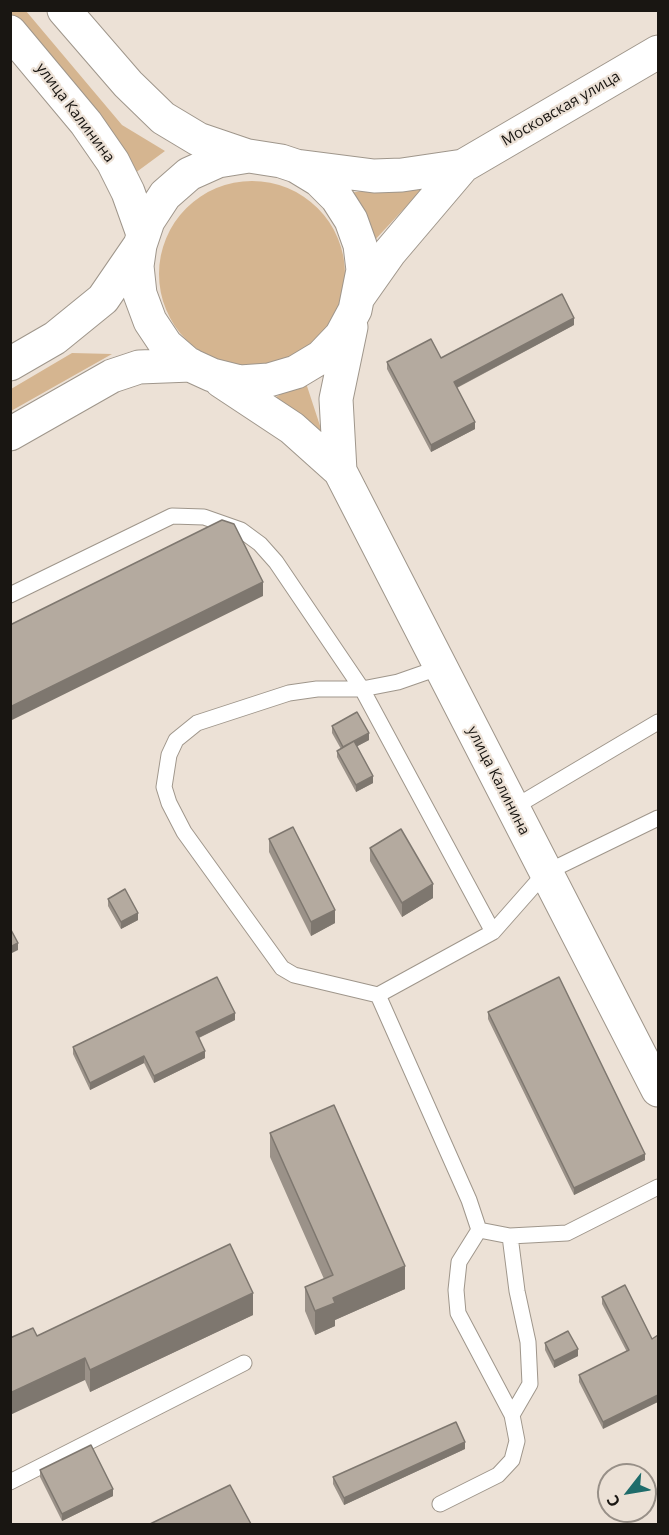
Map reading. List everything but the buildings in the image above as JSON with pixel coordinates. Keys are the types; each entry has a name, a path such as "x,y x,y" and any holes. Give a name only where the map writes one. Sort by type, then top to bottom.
{"main road":[{"path":"64,10 128,84 163,118 198,139 249,156"},
{"name":"улица Калинина","path":"10,32 86,123 113,162 128,192 141,240 137,266 140,294 150,321 166,345 292,428 340,471 658,1090"},
{"name":"Московская улица","path":"357,303 390,252 463,166 658,52"},
{"path":"10,364 56,338 103,299 141,240 165,195 189,174 218,161 249,156"},
{"name":"Московская улица","path":"249,156 296,166 374,176 402,175 463,166"},
{"path":"10,434 112,375 139,367 201,370 240,382 269,380 297,372 321,357 341,336 357,303 363,270 360,244 351,220 338,198 319,180 296,166"},
{"name":"улица Калинина","path":"340,471 336,399 342,362 357,303"}],"lane":[{"path":"10,595 172,516 204,517 241,530 276,562 362,689 493,933"},
{"path":"441,667 398,682 362,689 317,689 289,693 197,723 176,740 169,755 164,787 169,803 184,832 282,968 294,975 378,995 493,933 545,873 658,818"},
{"path":"513,808 658,722"},
{"path":"378,995 469,1200 479,1230"},
{"path":"479,1230 510,1236 567,1233 658,1187"},
{"path":"440,1504 498,1475 512,1460 517,1441 512,1415 458,1313 456,1290 459,1262 479,1230"},
{"path":"510,1236 517,1291 528,1342 530,1384 512,1415"},
{"path":"10,1482 244,1364"}],"shaded area":[{"path":"10,11 26,11 122,125 165,151 127,179 11,17"},
{"path":"252,181 288,188 318,208 338,238 345,274 338,310 318,340 288,360 252,367 216,360 186,340 166,310 159,274 166,238 186,208 216,188"},
{"path":"429,182 372,243 349,193"},
{"path":"72,353 112,354 11,411 11,389"},
{"path":"305,380 326,444 276,397"}]}
